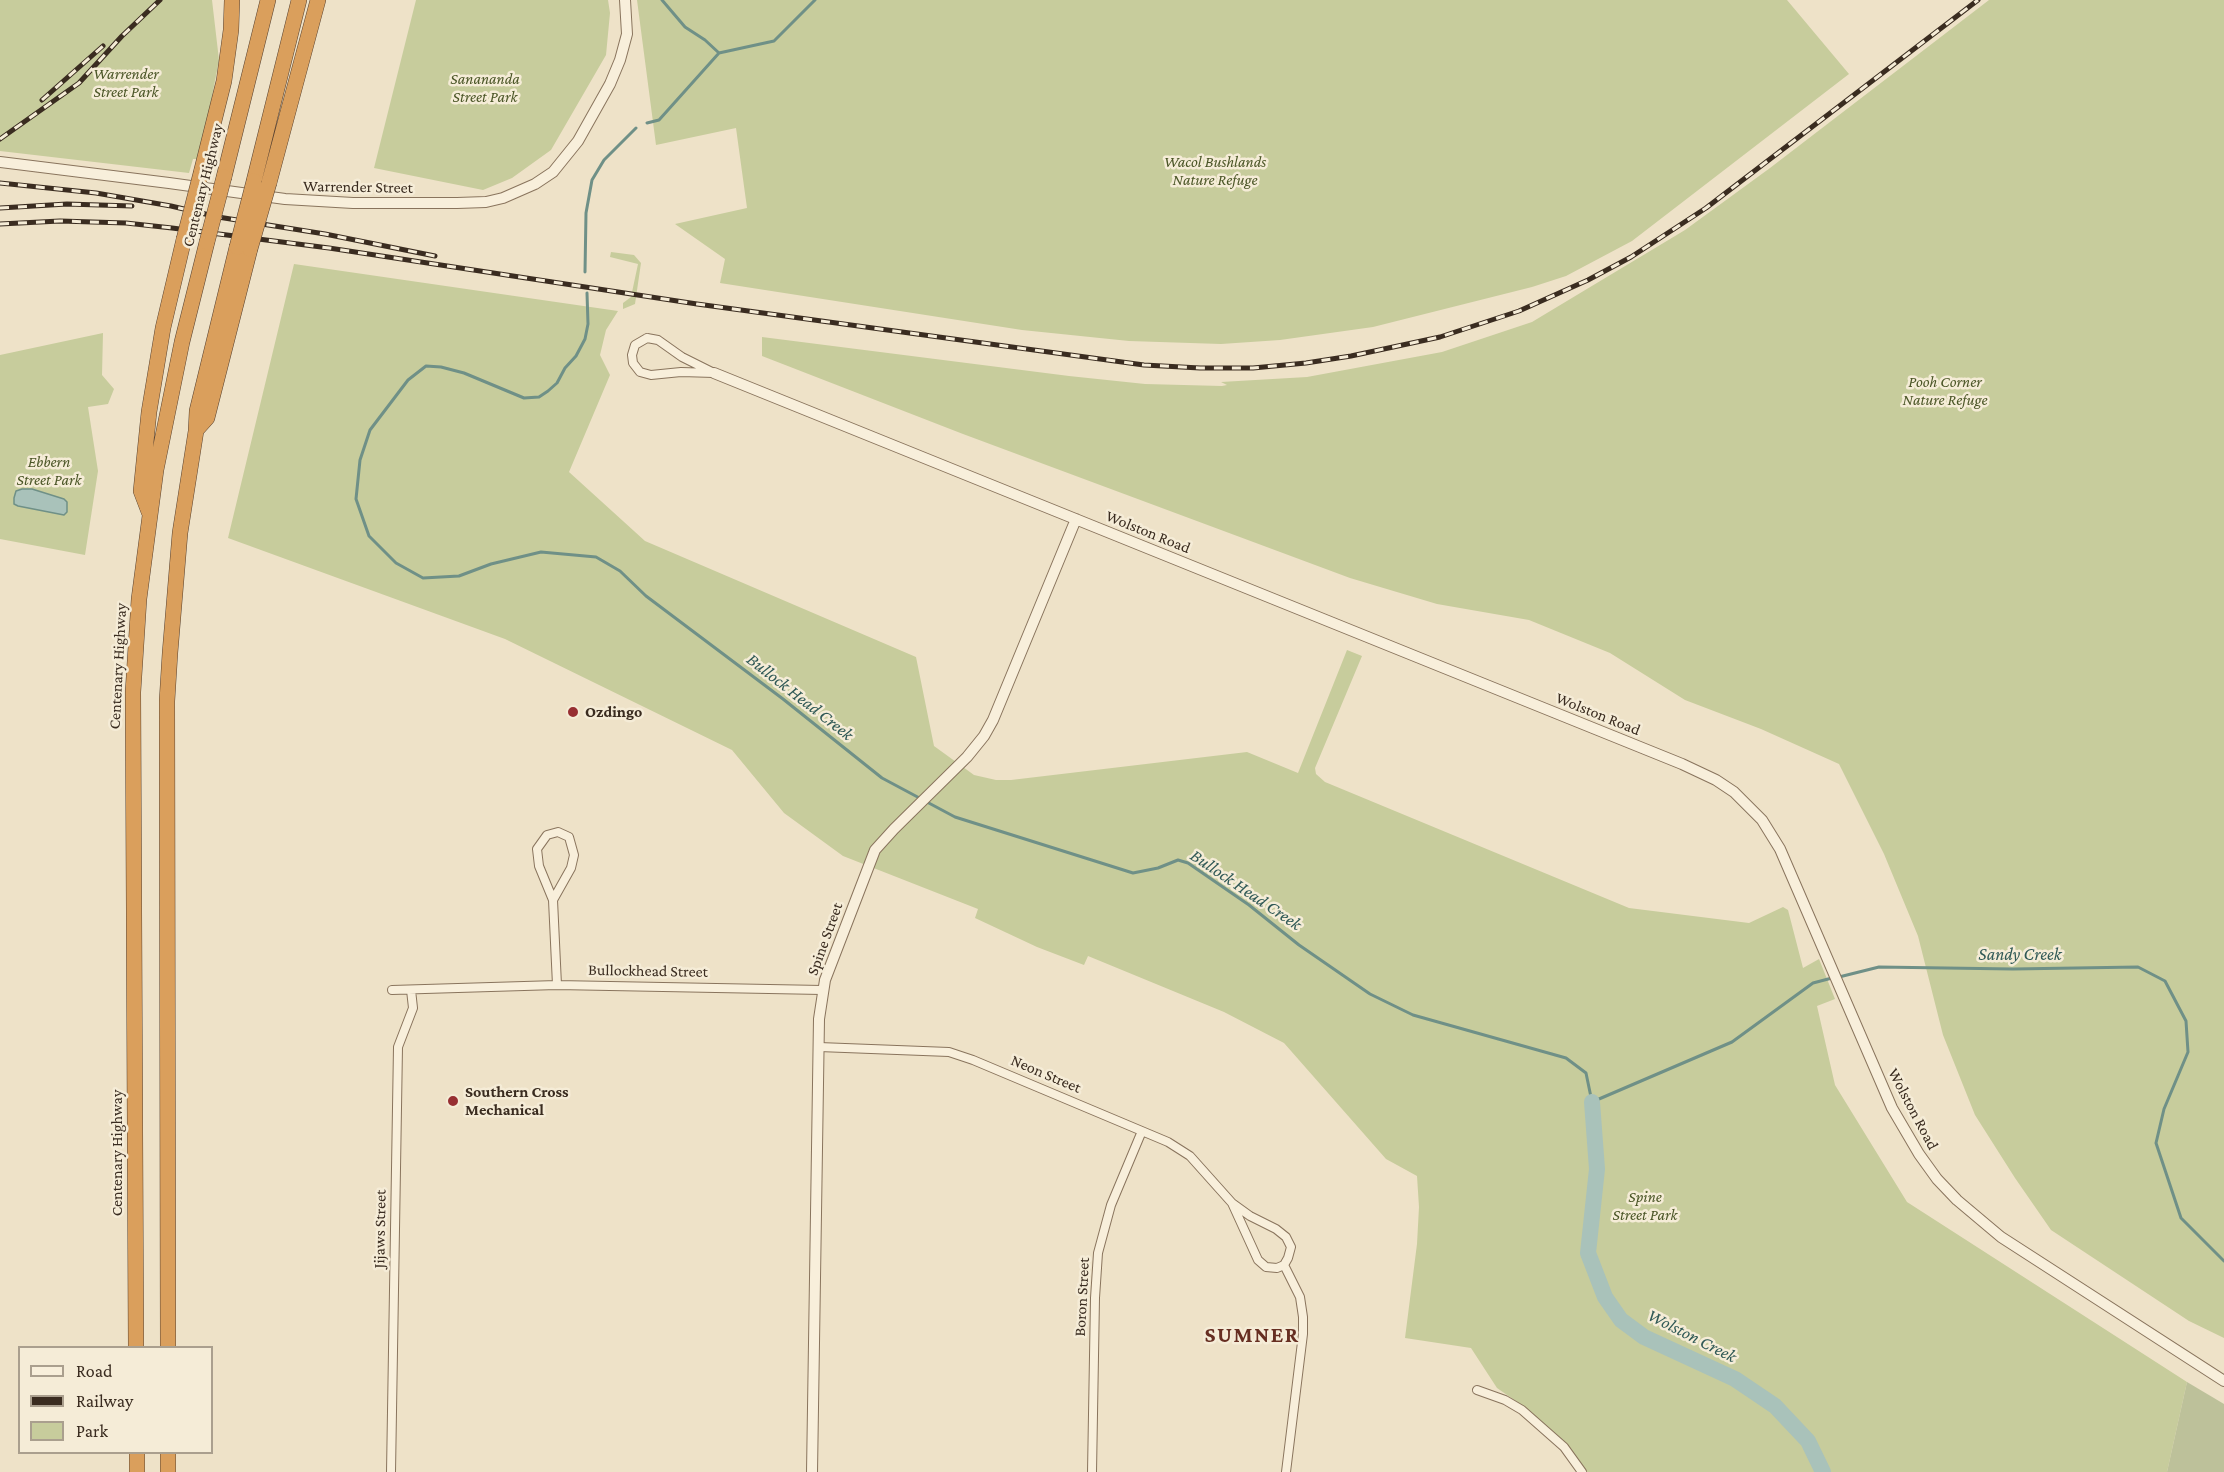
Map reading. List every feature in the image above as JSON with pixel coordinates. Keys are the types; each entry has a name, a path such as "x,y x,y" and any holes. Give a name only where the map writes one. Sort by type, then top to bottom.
{"highway":[{"path":"150,514 141,490 149,412 163,328 226,73 232,0"},
{"name":"Centenary Highway","path":"136,1346 132,739 139,600 165,421 268,0"},
{"path":"168,1346 167,701 179,543 200,400 261,182 299,0"},
{"path":"261,182 318,0"},
{"path":"137,1454 137,1472"},
{"path":"168,1454 168,1472"}],"street":[{"name":"Warrender Street","path":"0,162 285,200 353,203 486,202 518,193 535,184 553,172 568,156 610,84 620,60 627,34 624,0"},
{"name":"Wolston Road","path":"714,373 681,372 651,375 640,372 633,363 632,355 635,345 641,340 647,338 658,340 682,357 714,373 1682,764 1716,780 1749,806 1772,835 1892,1108 1905,1132 1938,1179 1957,1200 2001,1237 2224,1381"},
{"name":"Spine Street","path":"812,1472 819,1047 822,990 831,961 875,850 984,736 996,715 1076,519"},
{"path":"553,900 571,868 574,855 568,837 558,832 547,836 537,849 539,866 553,900 557,984"},
{"name":"Bullockhead Street","path":"411,990 557,984 822,990"},
{"path":"392,990 411,990"},
{"name":"Jijaws Street","path":"391,1472 398,1047 413,1008 411,990"},
{"name":"Neon Street","path":"819,1047 950,1052 1181,1148 1232,1203 1286,1237 1290,1247 1284,1265 1276,1268 1266,1267 1258,1260 1232,1203"},
{"name":"Boron Street","path":"1092,1472 1098,1253 1111,1205 1142,1131"},
{"path":"1284,1265 1300,1297 1304,1317 1286,1472"},
{"path":"1477,1390 1505,1400 1522,1410 1564,1447 1582,1472"}],"green space":[{"name":"Warrender Street Park","path":"0,0 212,0 219,60 200,159 193,159 189,173 0,151"},
{"name":"Sanananda Street Park","path":"416,0 608,0 610,13 606,55 551,150 512,178 483,190 374,168"},
{"name":"Wacol Bushlands Nature Refuge","path":"637,0 1787,0 1849,74 1632,241 1566,276 1532,287 1373,327 1280,340 1221,344 1129,341 1022,330 720,283 725,259 675,224 747,208 736,128 656,145"},
{"name":"Pooh Corner Nature Refuge","path":"1989,0 2224,0 2224,1338 2189,1321 2051,1230 2015,1178 1975,1115 1943,1035 1918,936 1884,854 1839,764 1761,729 1685,700 1610,653 1529,620 1437,604 1350,578 963,434 762,356 762,337 1069,376 1145,384 1222,386 1227,385 1221,382 1307,377 1442,352 1532,322 1685,230 1770,168"},
{"path":"611,252 634,255 641,263 635,304 623,309 623,303 631,297 638,264 610,257"},
{"name":"Spine Street Park","path":"294,264 618,311 606,330 600,355 610,375 569,472 645,541 916,657 934,746 974,775 996,780 1011,780 1247,752 1298,773 1347,650 1362,656 1315,768 1316,774 1325,782 1629,908 1749,923 1783,907 1788,910 1803,968 1819,959 1835,999 1817,1006 1835,1085 1907,1202 2187,1382 2167,1472 1587,1472 1565,1443 1520,1404 1497,1388 1471,1348 1405,1338 1417,1244 1419,1207 1417,1176 1386,1159 1284,1043 1224,1012 1088,956 1084,965 1037,947 975,918 978,909 843,856 784,813 732,750 505,639 228,538"},
{"name":"Ebbern Street Park","path":"103,333 102,375 114,389 108,404 88,407 98,471 85,555 0,539 0,355"},
{"path":"2187,1382 2224,1404 2224,1472 2167,1472"}],"water":[{"path":"32,489 64,499 67,502 67,512 64,515 14,504 16,491"}],"waterway":[{"path":"662,0 685,27 705,40 719,53"},
{"name":"Bullock Head Creek","path":"647,123 659,120 719,53 774,41 815,0"},
{"name":"Bullock Head Creek","path":"585,272 586,213 592,180 604,160 636,128"},
{"name":"Bullock Head Creek","path":"587,293 588,324 585,339 557,383 539,397 524,398 464,373 426,366 408,380 370,430 360,460 356,499 369,536 396,563 423,578 459,576 491,564 541,552 596,557 620,571 646,596 783,699 882,778 955,817 1133,873 1158,868 1178,860 1188,863 1370,994 1413,1015 1566,1058 1586,1073 1592,1102 1732,1042 1813,983 1832,978"},
{"name":"Sandy Creek","path":"1839,977 1879,967 2013,969 2138,967 2165,981 2186,1021 2188,1052 2164,1109 2156,1143 2181,1218 2224,1261"},
{"name":"Wolston Creek","path":"1592,1102 1597,1169 1588,1253 1605,1297 1621,1320 1644,1337 1735,1379 1775,1406 1808,1441 1823,1472"}],"railway":[{"path":"0,139 79,83 122,36 160,0"},
{"path":"0,224 60,221 126,223 172,228 329,248 697,304 1144,365 1253,368 1306,363 1440,337 1519,311 1588,280 1631,257 1706,208 1978,0"},
{"path":"42,100 103,46"},
{"path":"0,183 96,193 435,256"},
{"path":"0,208 67,204 132,206"}],"place":[{"name":"Ozdingo","path":"573,712"},
{"name":"Southern Cross Mechanical","path":"453,1101"}],"district":[{"name":"SUMNER","path":"1252,1335"}]}
